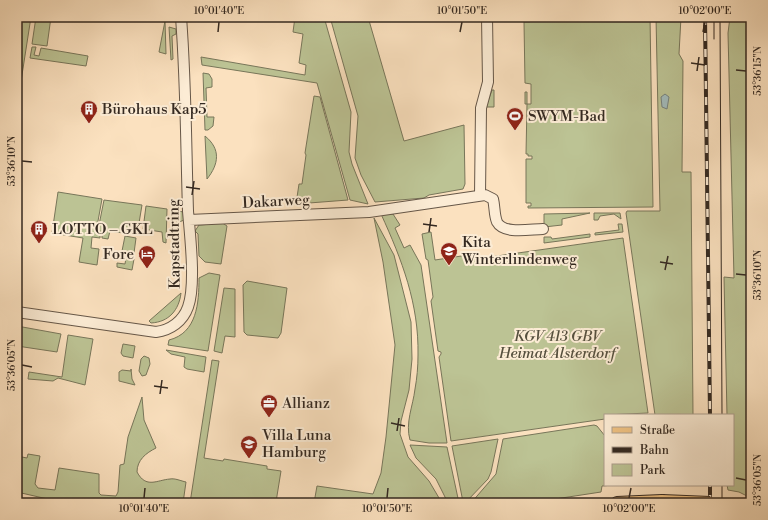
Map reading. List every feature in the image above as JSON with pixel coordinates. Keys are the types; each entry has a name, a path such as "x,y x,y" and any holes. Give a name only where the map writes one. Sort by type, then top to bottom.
{"main road":[{"path":"617,503 662,501 710,503"}],"street":[{"name":"Kapstadtring","path":"17,312 150,332 161,332 170,328 183,317 190,299 187,131 181,17"},
{"path":"487,17 488,82 481,108 480,196 491,197 496,220 504,229 543,229"},
{"name":"Dakarweg","path":"189,220 365,212 480,196"},
{"name":"Kapstadtring","path":"17,306 38,314"}],"green space":[{"path":"18,17 31,17 17,107 17,24"},
{"path":"36,17 51,17 47,46 32,44"},
{"path":"295,17 324,17 351,112 349,152 352,164 368,204 350,200 317,83 202,65 201,57 305,75 306,65 299,63 303,34 293,32"},
{"path":"330,17 368,17 404,141 464,125 465,184 463,189 429,195 424,198 375,202 361,175 355,158 358,116"},
{"path":"530,17 650,17 653,207 528,208 528,206 531,206 531,203 526,203 526,159 532,159 532,156 528,156 528,154 526,154 527,104 531,104 531,84 525,83 524,22 530,22"},
{"path":"656,17 681,17 679,54 683,61 682,172 691,172 693,414 655,414 626,213 627,211 660,211"},
{"path":"730,17 751,17 751,498 739,492 728,490 727,486 734,486 734,414 727,414 724,277 734,278 728,33"},
{"path":"165,21 166,54 159,52"},
{"path":"169,27 176,29 176,34 172,36 173,59 171,60"},
{"path":"32,47 36,47 34,55 39,56 41,48 88,56 86,66 30,58"},
{"path":"203,73 209,74 212,79 212,87 206,88 207,117 214,117 213,126 208,130 205,130"},
{"path":"492,90 494,90 494,107 486,107"},
{"path":"525,92 527,92 527,104 525,104"},
{"path":"314,96 320,97 348,200 296,204 299,184 302,184 305,153"},
{"path":"205,136 214,146 216,151 216,162 207,179"},
{"path":"58,192 102,199 96,232 100,233 100,238 92,237 91,248 99,249 97,265 79,262 83,238 52,233"},
{"path":"104,200 142,205 137,235 110,231 108,239 102,238 102,232 98,230"},
{"path":"146,206 167,209 166,243 163,242 162,232 143,229"},
{"path":"177,211 184,212 184,220 177,223"},
{"path":"590,213 562,219 562,225 544,227 544,214"},
{"path":"594,213 620,213 621,219 614,214 600,216 598,220 594,220"},
{"path":"381,214 393,214 400,225 395,228 404,248 410,245 421,265 447,443 429,443 410,440 408,427 416,385 418,364 418,336 416,318 408,283 402,265"},
{"path":"374,218 394,255 411,322 412,359 409,390 401,421 400,434 408,457 429,481 442,503 314,503 317,486 373,494 381,473 395,345 383,262"},
{"path":"218,220 227,226 221,264 205,262 199,256 198,234 195,231 199,225 213,224"},
{"path":"618,224 622,224 623,232 595,235 595,233 619,230"},
{"name":"KGV 413 GBV Heimat Alsterdorf","path":"431,232 435,260 468,255 469,260 623,238 648,413 604,414 604,419 451,441 439,357 441,352 438,351 431,301 433,297 428,260 426,259 422,234"},
{"path":"590,234 590,237 544,243 544,237 551,237 552,239"},
{"path":"125,236 136,238 134,253 122,251"},
{"path":"126,258 134,259 132,270 117,267 117,263 125,264"},
{"path":"209,273 220,275 208,351 168,345 169,340 186,331 191,324 197,307 199,278"},
{"path":"247,281 287,288 281,333 278,338 247,335 244,332 243,285"},
{"path":"224,288 235,289 235,337 225,336 222,353 214,351"},
{"path":"181,293 178,305 168,318 151,323 149,321"},
{"path":"17,326 61,334 57,352 17,346"},
{"path":"68,335 93,339 85,385 58,378 53,381 28,379 29,372 62,377"},
{"path":"123,344 135,346 133,358 123,356 121,353"},
{"path":"166,350 206,357 204,372 187,369 184,367 185,357 171,354"},
{"path":"144,356 149,358 150,364 146,375 142,376 139,371 141,359"},
{"path":"212,360 219,361 204,458 223,461 224,459 267,466 267,469 281,471 276,502 280,503 190,503"},
{"path":"131,369 132,379 135,385 119,381 119,372 122,370 131,371"},
{"path":"142,397 144,420 156,448 140,460 137,472 140,477 148,482 176,479 186,482 183,503 65,503 17,492 17,456 27,458 28,454 40,456 35,484 38,488 55,490 59,468 99,474 99,493 101,495 116,496 118,492 120,465 124,464 128,437"},
{"path":"594,425 597,426 604,435 604,486 602,486 601,492 529,503 471,503 496,474 503,439"},
{"path":"498,439 491,472 488,479 466,502 463,502 452,446"},
{"path":"410,445 447,447 459,503 448,503 436,479 416,458"},
{"path":"296,500 314,503 295,503"}],"water":[{"path":"665,94 669,97 667,109 662,107 661,97"}],"tram line":[{"path":"714,17 714,39"},
{"path":"720,17 722,414"},
{"path":"722,486 722,503"}],"railway":[{"path":"705,17 710,414"},
{"path":"710,486 710,503"}],"place":[{"name":"Bürohaus Kap5","path":"89,124"},
{"name":"SWYM-Bad","path":"515,131"},
{"name":"LOTTO – GKL","path":"39,244"},
{"name":"Kita Winterlindenweg","path":"449,266"},
{"name":"Fore","path":"147,269"},
{"name":"Allianz","path":"269,418"},
{"name":"Villa Luna Hamburg","path":"249,459"}]}
